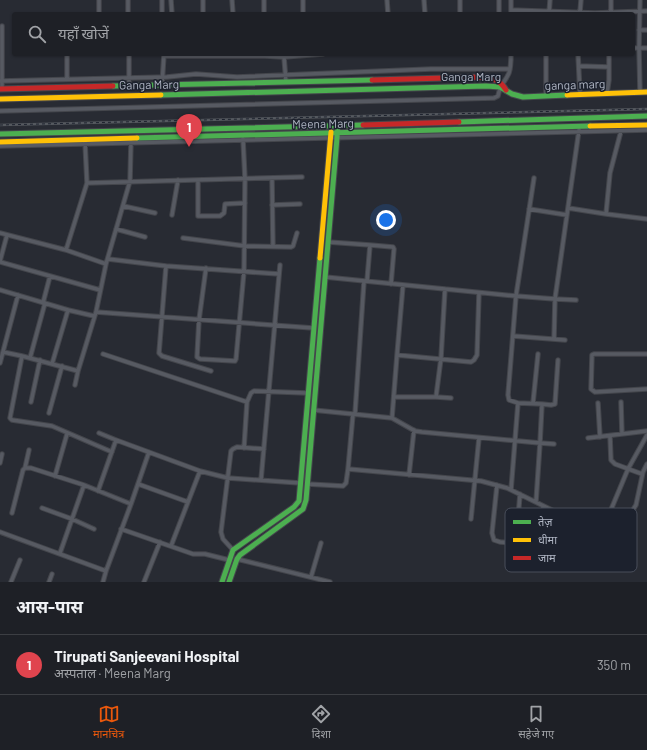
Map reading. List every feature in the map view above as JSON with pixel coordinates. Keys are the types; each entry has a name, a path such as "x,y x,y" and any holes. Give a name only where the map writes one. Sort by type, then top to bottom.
{"street":[{"path":"99,0 99,12"},
{"path":"128,0 128,12"},
{"path":"162,0 162,12"},
{"path":"171,0 172,12"},
{"path":"203,0 203,12"},
{"path":"232,0 233,12"},
{"path":"264,0 264,12"},
{"path":"303,0 303,12"},
{"path":"387,0 388,12"},
{"path":"424,0 425,12"},
{"path":"460,0 460,12"},
{"path":"499,0 499,12"},
{"path":"511,0 511,12 580,12 581,0"},
{"path":"549,12 550,0"},
{"path":"611,0 611,12"},
{"path":"640,0 640,92"},
{"path":"625,12 647,11"},
{"path":"1,89 2,26"},
{"path":"639,30 647,30"},
{"path":"635,48 647,48"},
{"path":"67,56 67,79"},
{"path":"129,56 129,86"},
{"path":"162,85 164,56"},
{"path":"274,56 294,56"},
{"path":"0,111 494,98 498,96 501,85 510,69 510,56"},
{"path":"546,56 546,96"},
{"path":"578,56 580,94"},
{"path":"608,93 609,56"},
{"path":"284,57 286,82"},
{"path":"579,66 609,67"},
{"path":"1,81 163,77 196,74 237,77 431,69 510,69"},
{"name":"Ganga Marg","path":"1,89 482,77 495,78 506,90"},
{"name":"Ganga Marg","path":"0,99 304,92 501,85"},
{"name":"ganga marg","path":"506,90 517,96 647,92"},
{"name":"Meena Marg","path":"0,134 338,126 647,116"},
{"path":"554,339 555,299 579,129 579,118"},
{"name":"Meena Marg","path":"0,142 85,142 337,136 579,129 647,125"},
{"path":"222,582 233,550 294,507 299,501 330,126"},
{"path":"229,582 236,558 303,509 306,500 338,126"},
{"path":"206,268 199,320 197,357 200,359 233,362 236,359 244,271 245,179 243,128"},
{"path":"579,129 621,131 647,130"},
{"path":"75,385 95,314 106,264 130,181 131,130"},
{"path":"66,250 87,183 85,131"},
{"path":"606,214 610,173 621,131"},
{"path":"0,146 85,142"},
{"path":"87,183 302,177"},
{"path":"272,178 273,246"},
{"path":"534,178 516,296 508,397 511,401 518,403 555,404 558,360"},
{"path":"172,214 178,180"},
{"path":"198,180 198,216 220,216 224,213 225,204 245,203"},
{"path":"272,206 300,204"},
{"path":"123,206 154,212"},
{"path":"568,208 647,219"},
{"path":"529,209 567,215"},
{"path":"116,229 145,237"},
{"path":"0,233 66,250 106,264"},
{"path":"184,238 245,246 291,247 293,246 297,233"},
{"path":"7,235 0,261 100,290"},
{"path":"328,242 393,246 391,284"},
{"path":"99,433 200,471 228,478 343,486 346,483 348,469 365,281 370,245"},
{"path":"108,259 166,266 279,274"},
{"path":"261,480 280,265"},
{"path":"166,266 159,353 162,356 211,371"},
{"path":"30,358 50,276"},
{"path":"325,277 479,293 576,300"},
{"path":"392,418 403,285"},
{"path":"436,397 441,358 445,289"},
{"path":"0,290 68,310 95,314 162,316 313,328"},
{"path":"397,355 471,362 476,358 479,293"},
{"path":"0,363 18,295"},
{"path":"52,364 68,310"},
{"path":"513,336 565,340"},
{"path":"3,352 40,360 78,371"},
{"path":"103,354 247,402"},
{"path":"533,403 538,354"},
{"path":"647,354 592,355 591,389 592,391 598,393 647,389"},
{"path":"22,356 10,418 12,420 52,426 67,434 112,452"},
{"path":"31,402 40,360"},
{"path":"49,413 62,366"},
{"path":"244,448 247,402 251,393 269,391 307,393"},
{"path":"394,397 451,398"},
{"path":"621,402 622,434"},
{"path":"511,490 518,403"},
{"path":"598,403 600,437"},
{"path":"536,502 542,404"},
{"path":"314,410 392,418 414,430 422,432 554,444"},
{"path":"409,475 414,430"},
{"path":"588,438 647,431"},
{"path":"55,476 67,434"},
{"path":"612,508 628,469 647,435"},
{"path":"610,436 611,460 615,464 647,476"},
{"path":"471,519 479,438"},
{"path":"98,491 116,440"},
{"path":"233,550 223,539 221,532 231,451 237,447 264,449"},
{"path":"12,513 29,450"},
{"path":"103,582 149,452"},
{"path":"0,463 2,454"},
{"path":"634,508 642,475 647,464"},
{"path":"25,468 84,485 131,504"},
{"path":"348,469 475,481 497,485 520,494 548,508"},
{"path":"171,546 200,471"},
{"path":"138,484 188,502"},
{"path":"60,553 84,485"},
{"path":"497,485 493,537 496,541 505,542"},
{"path":"519,508 520,494"},
{"path":"42,508 72,519 94,530"},
{"path":"121,529 194,554 209,554 229,560"},
{"path":"0,532 106,571"},
{"path":"144,582 160,542"},
{"path":"311,577 321,543"},
{"path":"236,558 330,582"},
{"path":"10,582 20,560"},
{"path":"49,582 52,574"}],"railway":[{"path":"0,125 647,109"}],"traffic: fast":[{"path":"113,86 372,80"},
{"path":"161,95 486,86 500,87 512,94 523,97 567,95"},
{"path":"459,122 647,116"},
{"path":"0,134 363,125"},
{"path":"229,582 237,559 240,555 303,509 306,500 338,126"},
{"path":"137,138 590,126"},
{"path":"222,582 233,550 294,507 299,501 320,258"}],"traffic: slow":[{"path":"567,95 647,92"},
{"path":"0,99 161,95"},
{"path":"590,126 647,125"},
{"path":"320,258 331,132"},
{"path":"0,142 137,138"}],"traffic: jam":[{"path":"372,80 482,77 496,80 506,90"},
{"path":"0,89 113,86"},
{"path":"363,125 459,122"}],"place":[{"name":"Tirupati Sanjeevani Hospital","path":"189,147"}]}
